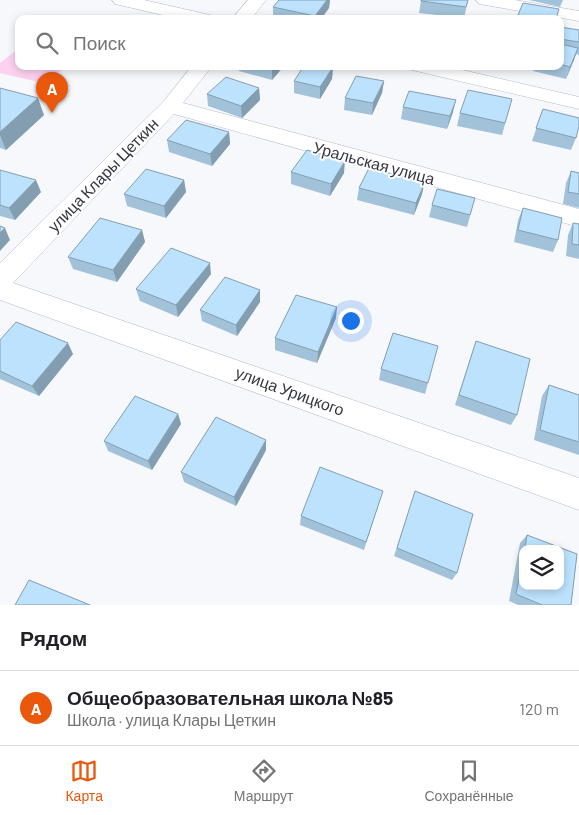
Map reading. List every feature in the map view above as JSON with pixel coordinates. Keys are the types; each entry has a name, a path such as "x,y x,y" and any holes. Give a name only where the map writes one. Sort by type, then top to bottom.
{"street":[{"path":"121,0 187,15"},
{"path":"244,15 257,0"},
{"path":"485,0 579,16"},
{"name":"улица Клары Цеткин","path":"0,280 170,106 199,70"},
{"path":"436,70 579,103"},
{"name":"Уральская улица","path":"170,106 579,218"},
{"name":"улица Урицкого","path":"0,289 579,494"}],"shaded area":[{"path":"15,51 15,70 62,70 47,84 0,73 0,63"}],"building":[{"path":"279,0 327,0 316,15 273,7"},
{"path":"421,0 468,0 466,7"},
{"path":"523,3 559,9 557,15 518,15"},
{"path":"564,28 579,30 579,42 564,40"},
{"path":"564,45 578,48 570,67 564,65"},
{"path":"301,70 331,70 320,87 294,81"},
{"path":"356,76 384,81 373,103 345,98"},
{"path":"226,77 259,88 241,106 207,94"},
{"path":"0,88 38,98 0,132"},
{"path":"468,90 512,99 505,123 460,113"},
{"path":"409,91 456,100 450,116 403,107"},
{"path":"543,109 579,118 576,138 536,128"},
{"path":"186,120 229,132 210,154 167,140"},
{"path":"307,150 345,161 331,184 291,172"},
{"path":"369,168 425,182 416,203 359,188"},
{"path":"146,169 184,180 164,206 124,194"},
{"path":"0,170 36,180 9,208 0,205"},
{"path":"571,171 579,173 579,194 568,192"},
{"path":"437,189 475,198 470,215 432,205"},
{"path":"523,208 562,218 558,240 518,230"},
{"path":"100,218 142,230 113,270 68,257"},
{"path":"573,223 579,224 579,245 572,244"},
{"path":"0,226 5,228 0,233"},
{"path":"171,248 210,263 176,305 136,289"},
{"path":"225,277 260,290 236,325 200,310"},
{"path":"296,295 337,307 318,352 275,338"},
{"path":"16,322 68,343 32,386 0,371 0,340"},
{"path":"393,333 438,346 428,383 381,369"},
{"path":"476,341 530,359 517,415 459,395"},
{"path":"549,385 579,395 579,442 540,430"},
{"path":"135,396 178,414 148,461 104,441"},
{"path":"216,417 266,440 234,497 181,472"},
{"path":"320,467 383,491 366,542 301,516"},
{"path":"415,491 473,514 457,573 397,548"},
{"path":"527,535 553,545 526,545"},
{"path":"564,549 577,554 571,605 542,605 516,594 519,579 519,590 564,590"},
{"path":"29,580 90,605 15,605"}],"place":[{"name":"Общеобразовательная школа №85","path":"52,113"}]}
